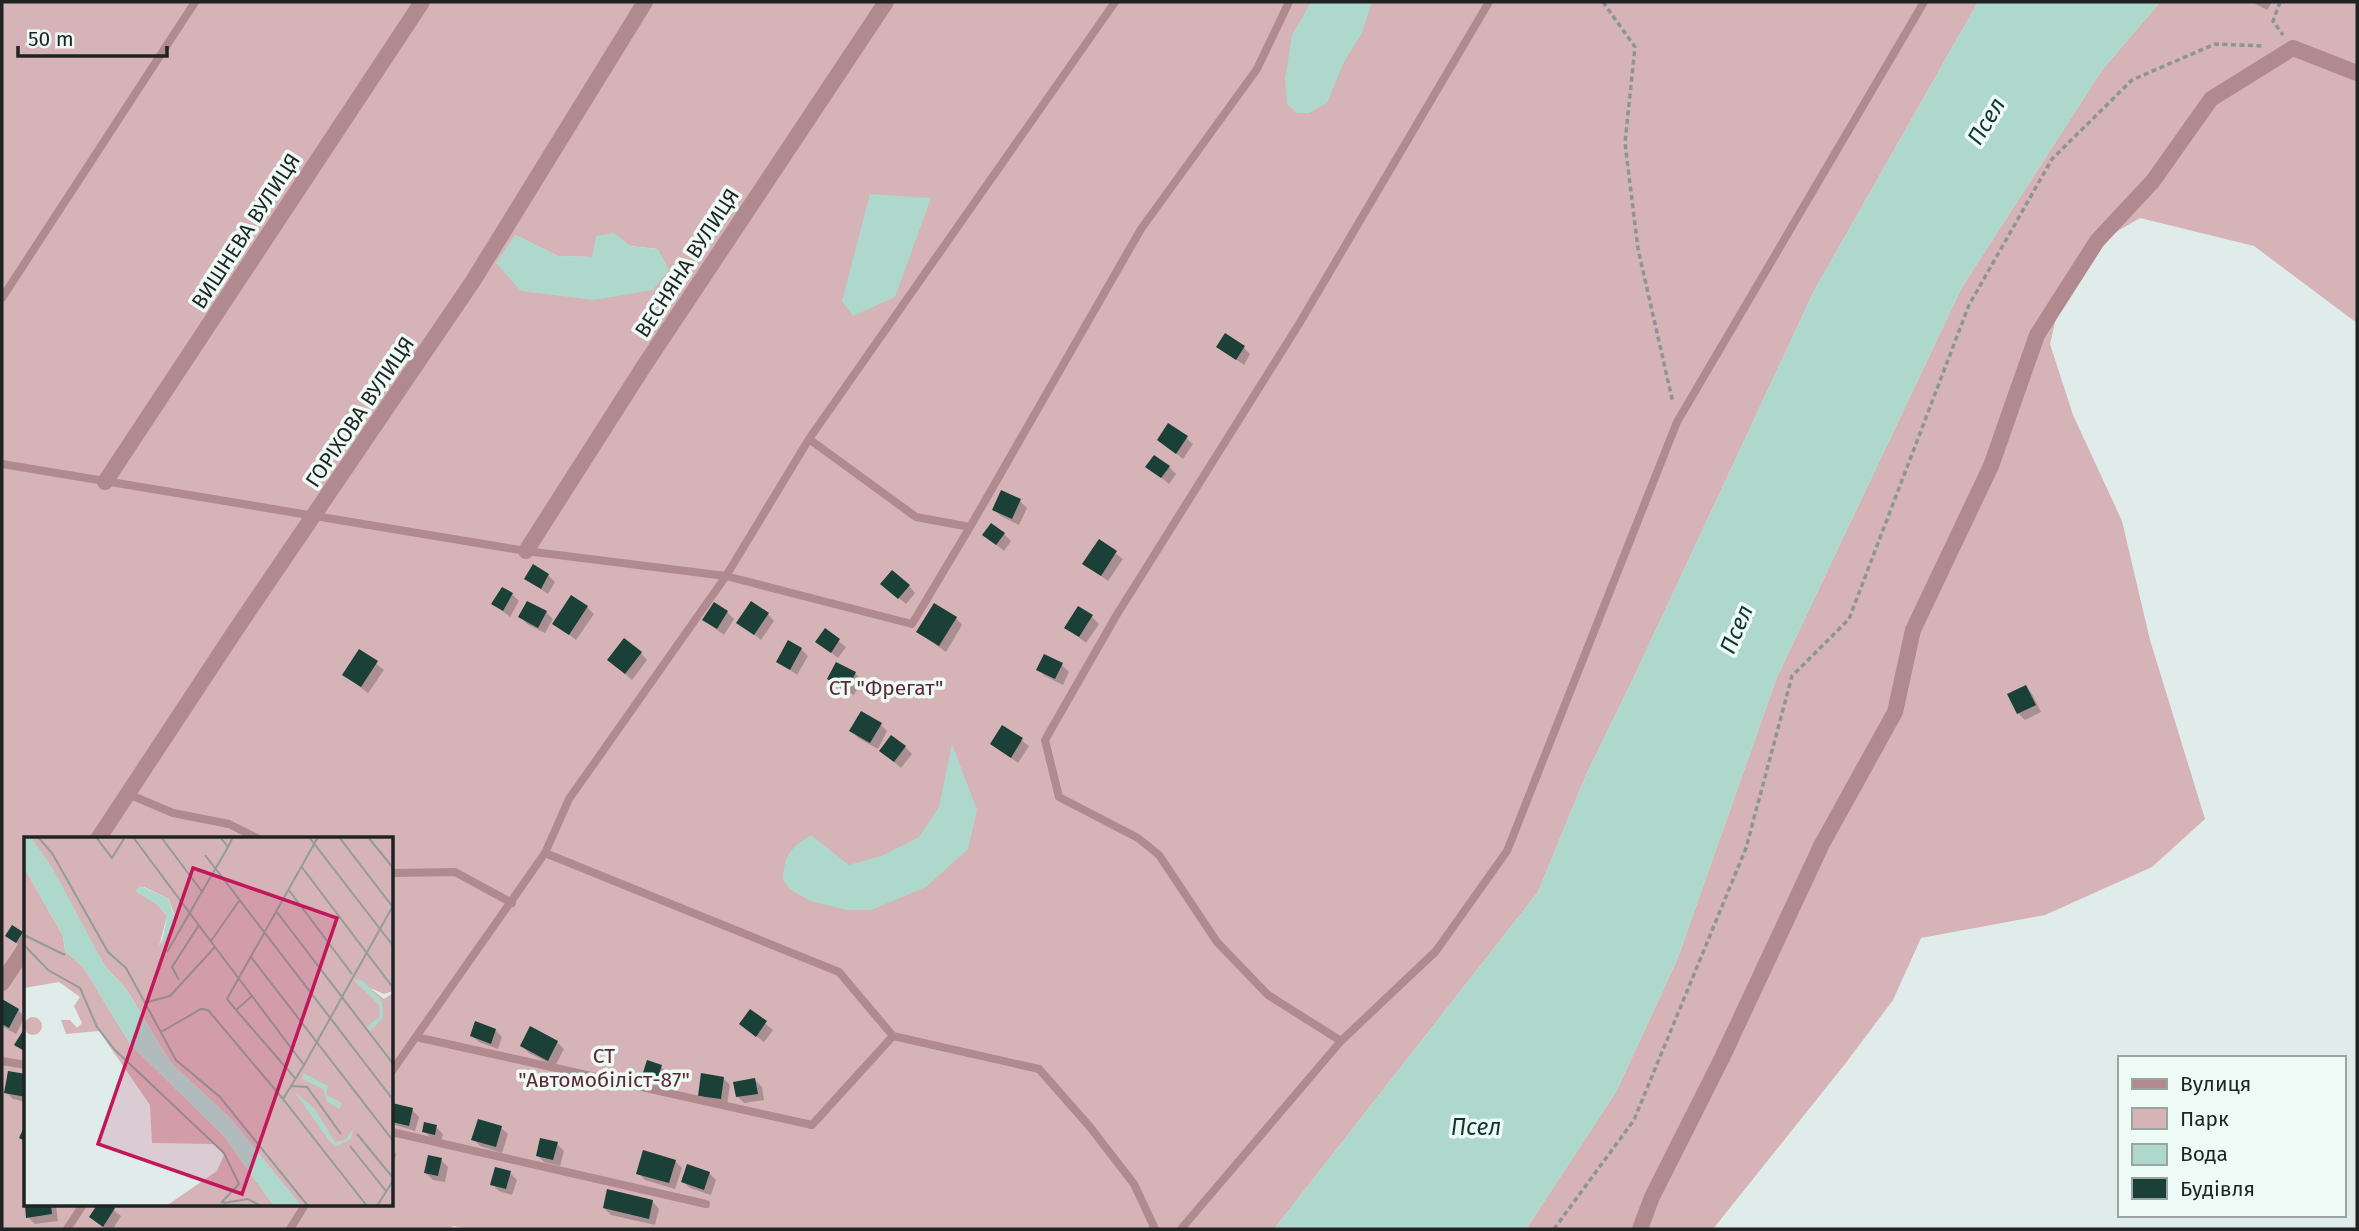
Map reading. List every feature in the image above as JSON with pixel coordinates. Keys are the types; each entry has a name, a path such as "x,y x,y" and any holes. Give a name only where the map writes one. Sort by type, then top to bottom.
{"street":[{"name":"ВИШНЕВА ВУЛИЦЯ","path":"105,482 422,2"},
{"name":"ГОРІХОВА ВУЛИЦЯ","path":"99,837 237,628 473,281 645,2"},
{"name":"ВЕСНЯНА ВУЛИЦЯ","path":"526,551 644,366 886,2"},
{"path":"1640,1229 1822,844 1895,712 1913,630 1991,466 2037,335 2097,241 2152,181 2211,99 2293,48 2357,73"},
{"path":"2,983 24,950"}],"lane":[{"path":"2,298 195,2"},
{"path":"394,1069 545,853 569,800 726,576 809,439 1115,2"},
{"path":"2,464 316,514 526,551 726,576 912,624 971,527 1141,229 1257,69 1289,2"},
{"path":"1341,1041 1268,996 1217,942 1159,855 1138,838 1059,797 1045,740 1115,616 1299,324 1489,2"},
{"path":"1181,1229 1341,1041 1436,951 1507,851 1677,422 1924,2"},
{"path":"809,439 916,517 971,527"},
{"path":"128,794 173,813 229,824 255,837"},
{"path":"545,853 839,972 893,1036 1039,1069 1090,1127 1134,1184 1155,1229"},
{"path":"394,873 455,872 512,903"},
{"path":"416,1037 812,1125 893,1036"},
{"path":"2,1061 24,1065"},
{"path":"394,1132 706,1205"},
{"path":"66,1229 82,1206"},
{"path":"290,1229 304,1206"}],"path":[{"path":"1603,2 1634,47 1625,143 1638,249 1677,422"},
{"path":"2280,2 2273,21 2293,48"},
{"path":"1554,1229 1634,1120 1746,848 1792,676 1849,619 1969,305 2052,159 2132,80 2215,44 2293,48"}],"green space":[{"path":"2,2 1978,2 1814,291 1586,775 1538,892 1274,1229 470,1229 454,1226 447,1229 2,1229","holes":["613,233 630,246 658,249 521,290 515,235 558,256 593,257"]},
{"path":"2160,2 2357,2 2357,323 2254,246 2140,218 2109,236 2060,301 2050,344 2073,415 2122,521 2150,640 2205,819 2152,867 2045,915 1921,938 1893,1000 1713,1229 1526,1229 1616,1092 1677,960 1777,677 1962,287 2102,70"}],"water":[{"path":"1311,2 1372,2 1362,33 1344,62 1327,103 1309,113 1297,113 1287,104 1285,79 1292,35"},
{"name":"Псел","path":"1978,2 2160,2 2102,70 1962,287 1777,677 1677,960 1616,1092 1526,1229 1274,1229 1538,892 1586,775 1814,291"},
{"path":"870,194 931,198 895,297 853,316 842,301"},
{"path":"614,233 630,246 658,249 669,270 653,290 594,300 521,291 496,263 515,235 558,256 592,257 596,236"},
{"path":"952,744 977,810 968,849 926,887 871,910 846,910 810,901 790,889 783,880 787,858 798,844 811,835 849,865 881,856 919,837 939,807"}],"building":[{"path":"1225,333 1245,346 1236,360 1216,347"},
{"path":"1168,423 1188,436 1176,454 1157,440"},
{"path":"1154,455 1170,466 1161,478 1145,467"},
{"path":"1001,490 1021,499 1012,519 992,510"},
{"path":"991,523 1005,533 996,545 982,535"},
{"path":"1099,539 1117,551 1101,576 1082,564"},
{"path":"533,564 549,574 541,589 524,579"},
{"path":"892,570 910,585 898,599 880,584"},
{"path":"502,587 513,593 503,611 491,604"},
{"path":"571,595 588,606 569,635 552,624"},
{"path":"527,601 547,611 538,628 518,617"},
{"path":"751,601 769,613 754,635 736,623"},
{"path":"714,602 728,611 717,629 702,620"},
{"path":"934,603 957,617 939,646 916,632"},
{"path":"1078,606 1093,615 1079,637 1064,628"},
{"path":"825,628 840,639 831,653 815,642"},
{"path":"624,638 642,652 625,674 607,660"},
{"path":"788,640 802,648 790,670 776,662"},
{"path":"359,649 378,661 361,687 342,675"},
{"path":"1044,654 1063,663 1055,679 1036,670"},
{"path":"836,662 856,672 847,690 827,679"},
{"path":"2026,685 2036,705 2017,714 2007,694"},
{"path":"861,711 882,723 870,743 849,731"},
{"path":"1002,725 1023,738 1011,758 990,744"},
{"path":"891,735 906,746 894,762 879,751"},
{"path":"12,925 23,932 16,943 5,936"},
{"path":"2,999 19,1009 9,1028 2,1024"},
{"path":"750,1009 767,1021 756,1037 739,1024"},
{"path":"475,1021 496,1029 491,1044 470,1036"},
{"path":"530,1026 558,1041 548,1061 520,1046"},
{"path":"24,1029 24,1051 14,1045"},
{"path":"647,1060 662,1065 656,1084 641,1079"},
{"path":"8,1071 24,1074 24,1097 4,1093"},
{"path":"701,1073 724,1077 721,1099 698,1096"},
{"path":"755,1078 758,1094 736,1097 733,1082"},
{"path":"394,1103 413,1108 409,1126 394,1122"},
{"path":"478,1119 502,1126 496,1147 471,1140"},
{"path":"424,1122 437,1125 435,1135 422,1132"},
{"path":"24,1127 24,1140 19,1138"},
{"path":"540,1138 558,1142 553,1160 536,1156"},
{"path":"643,1150 676,1160 669,1183 636,1174"},
{"path":"428,1155 442,1158 438,1176 424,1173"},
{"path":"687,1164 710,1172 704,1190 681,1182"},
{"path":"495,1167 511,1171 506,1189 490,1185"},
{"path":"607,1189 653,1200 649,1219 603,1208"},
{"path":"25,1206 51,1206 52,1214 26,1218"},
{"path":"96,1206 115,1208 103,1227 89,1217"}],"park label":[{"name":"СТ \"Фрегат\"","path":"886,688"},
{"name":"СТ \"Автомобiлiст-87\"","path":"604,1068"}]}
